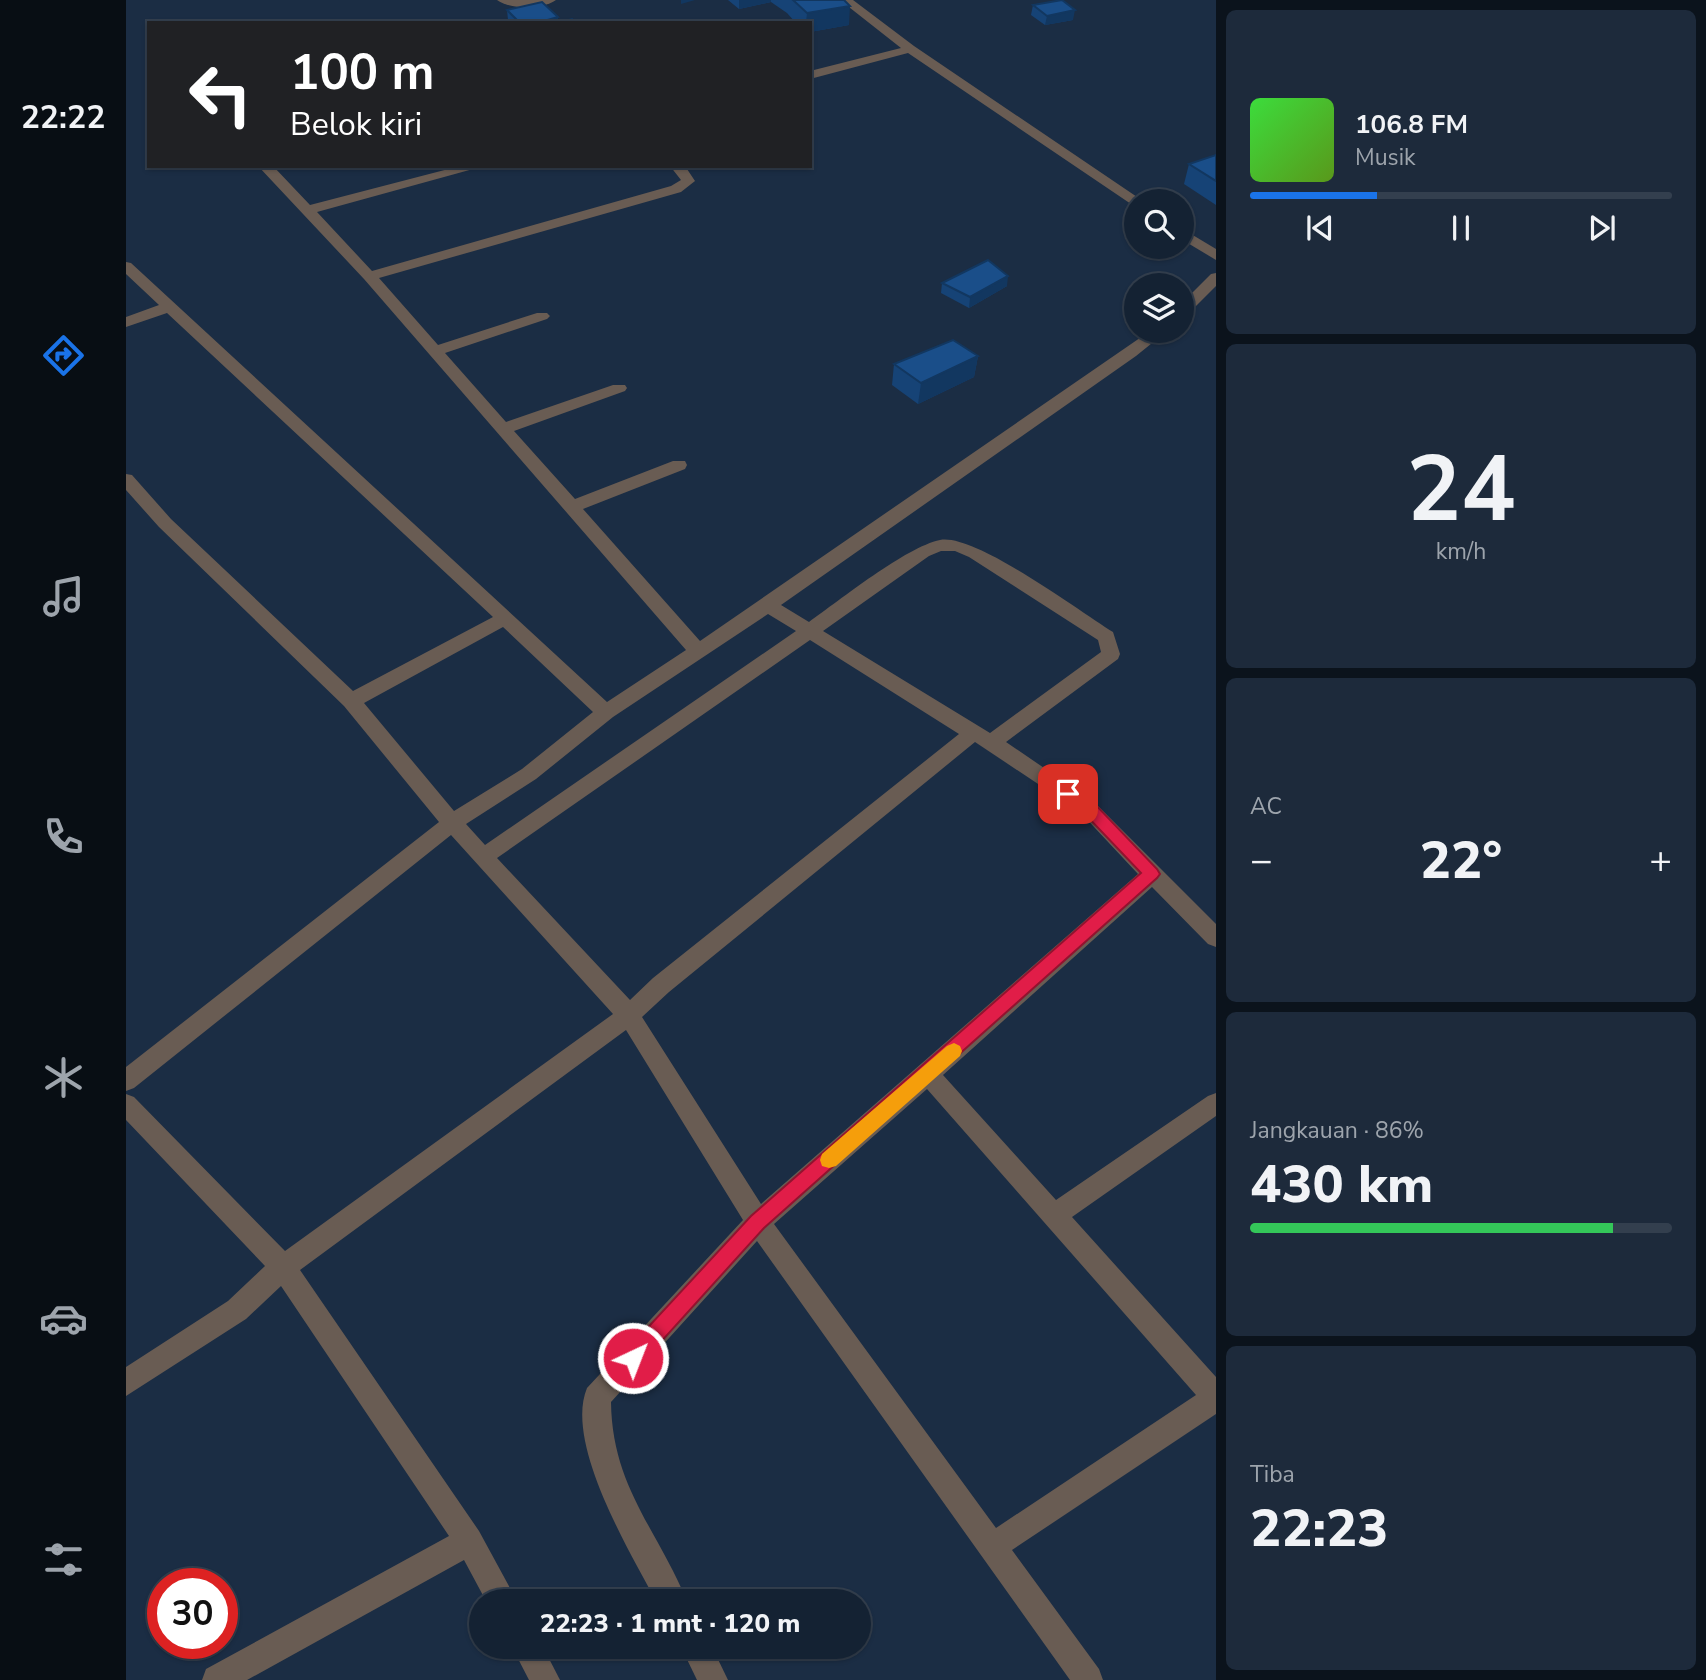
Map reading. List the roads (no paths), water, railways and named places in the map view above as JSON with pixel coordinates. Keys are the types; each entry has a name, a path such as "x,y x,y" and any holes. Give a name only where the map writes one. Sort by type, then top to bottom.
{"street":[{"path":"503,0 523,4 550,0"},
{"path":"846,0 911,48 1124,193"},
{"path":"812,74 911,48"},
{"path":"267,168 369,276 698,651"},
{"path":"309,210 469,168"},
{"path":"369,276 676,189 688,181 679,168"},
{"path":"1194,241 1216,256"},
{"path":"126,266 606,712"},
{"path":"1194,300 1216,277"},
{"path":"126,323 169,307"},
{"path":"435,351 542,316"},
{"path":"126,1081 452,823 529,774 606,712 768,605 1143,343"},
{"path":"503,429 619,388"},
{"path":"571,507 679,465"},
{"path":"126,479 165,523 351,701 452,823 629,1015 758,1222 1088,1680"},
{"path":"126,1383 237,1310 283,1267 629,1015 661,985 982,737 1111,654 1106,637 975,553 952,543 944,543 923,552 483,857"},
{"path":"768,605 982,737 1087,807 1216,938"},
{"path":"351,701 506,618"},
{"path":"666,1589 611,1483 596,1422 597,1397 758,1222 1152,874"},
{"path":"928,1074 1216,1398 992,1547"},
{"path":"1055,1215 1216,1103"},
{"path":"126,1104 283,1267 469,1541 495,1589"},
{"path":"217,1680 469,1541"},
{"path":"534,1659 545,1680"},
{"path":"702,1659 713,1680"}]}
